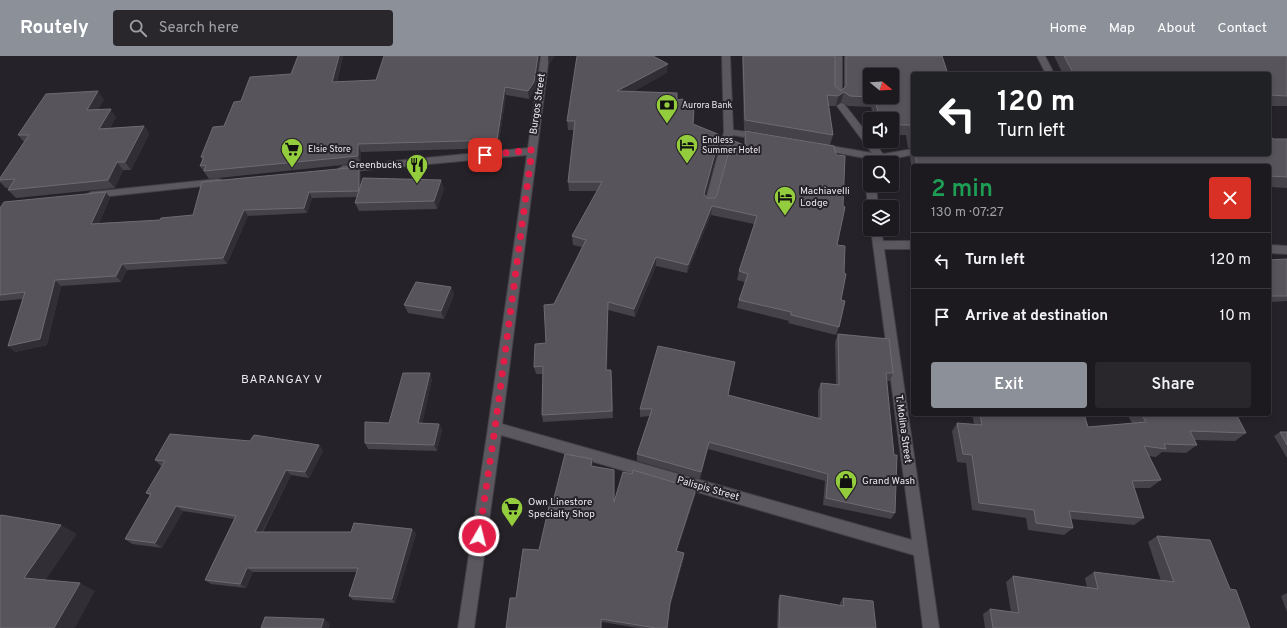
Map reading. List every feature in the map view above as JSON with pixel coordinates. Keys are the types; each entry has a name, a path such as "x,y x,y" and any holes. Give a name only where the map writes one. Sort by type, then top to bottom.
{"street":[{"name":"Burgos Street","path":"466,628 495,428 545,56"},
{"path":"710,203 729,132 726,56"},
{"path":"838,56 838,96"},
{"path":"1041,56 1049,72"},
{"path":"840,106 876,156"},
{"path":"729,132 767,138"},
{"path":"813,146 863,157"},
{"path":"333,170 532,150"},
{"path":"896,156 911,152"},
{"path":"79,196 230,181"},
{"name":"T. Molina Street","path":"877,236 931,628"},
{"path":"878,245 911,245"},
{"path":"1271,249 1287,250"},
{"name":"Palispis Street","path":"495,428 920,550"}],"building":[{"path":"298,56 339,56 332,82 376,80 384,56 538,56 534,82 528,91 505,87 497,140 358,144 358,156 204,171 206,165 200,166 204,157 201,157 213,127 224,126 234,102 241,101 250,77 291,74"},
{"path":"577,56 653,56 668,64 617,91 677,93 677,100 683,99 685,107 694,108 693,124 720,135 704,194 707,198 715,198 717,195 732,140 746,146 745,131 834,146 836,155 845,156 843,206 845,207 837,245 845,246 844,273 846,274 841,300 845,301 839,327 791,315 791,312 739,300 748,274 739,271 757,216 712,206 688,265 656,257 634,309 608,302 606,370 611,370 612,411 542,415 543,366 534,367 535,344 546,343 544,305 554,304 586,240 572,236 602,182 568,182 575,121 567,121"},
{"path":"743,56 835,56 835,86 841,91 846,86 846,56 942,56 947,72 911,72 911,132 910,125 899,125 899,112 878,112 876,104 899,104 899,68 863,68 863,97 850,96 844,92 838,96 827,95 833,135 745,120"},
{"path":"1064,56 1287,56 1287,96 1271,95 1271,72 1073,72"},
{"path":"98,91 87,110 111,109 99,129 144,126 125,162 117,162 108,180 8,190 15,179 0,180 0,178 29,135 18,135 46,94"},
{"path":"1271,136 1273,139 1287,139 1287,177 1271,176 1271,164 917,164 915,156 1271,156"},
{"path":"359,167 359,191 309,192 304,208 244,210 223,258 122,264 116,276 55,280 40,339 8,346 25,292 0,295 0,208 4,202 106,192 91,224 160,220 161,218 193,215 202,182"},
{"path":"363,178 441,180 434,201 355,203"},
{"path":"1287,259 1287,296 1271,296 1271,260"},
{"path":"416,282 451,287 441,311 404,305"},
{"path":"838,334 889,339 893,373 886,373 894,455 897,455 895,513 826,498 828,474 709,442 701,472 637,454 652,409 640,409 658,346 735,362 728,395 821,419 821,383 839,385"},
{"path":"403,373 430,373 418,423 439,424 434,445 365,443 365,422 389,423"},
{"path":"980,416 1085,416 1088,427 1146,422 1142,416 1237,416 1246,433 1190,431 1197,445 1164,444 1166,449 1144,446 1161,480 1132,481 1144,518 1069,511 1073,528 1036,523 1034,510 979,503 972,455 963,454 957,423 982,425"},
{"path":"1280,432 1287,432 1287,445"},
{"path":"170,434 250,441 254,435 319,445 305,472 286,470 255,532 351,532 354,523 412,529 392,599 349,596 358,568 247,568 240,584 205,580 236,516 176,506 155,543 125,539 151,494 146,493 165,461 155,460"},
{"path":"565,454 592,459 591,466 614,470 614,502 623,472 632,474 633,470 696,489 676,551 684,553 670,603 667,628 656,628 601,619 601,628 506,628 510,598 516,598 523,549 539,550 550,502 553,502"},
{"path":"1,515 61,525 24,578 80,583 54,628 0,628"},
{"path":"1157,536 1210,540 1230,589 1236,590 1250,628 993,628 990,609 1019,613 1013,576 1098,589 1094,572 1174,582"},
{"path":"780,595 844,606 843,598 873,601 876,628 779,628"},
{"path":"265,617 324,619 321,628 261,628"}],"place":[{"name":"Aurora Bank","path":"667,124"},
{"name":"Endless Summer Hotel","path":"687,164"},
{"name":"Elsie Store","path":"292,168"},
{"name":"Greenbucks","path":"417,184"},
{"name":"Machiavelli Lodge","path":"785,216"},
{"name":"Grand Wash","path":"846,500"},
{"name":"Own Linestore Specialty Shop","path":"512,528"}],"district":[{"name":"BARANGAY V","path":"282,380"}],"route":[{"path":"479,536 532,150 485,155"}]}
